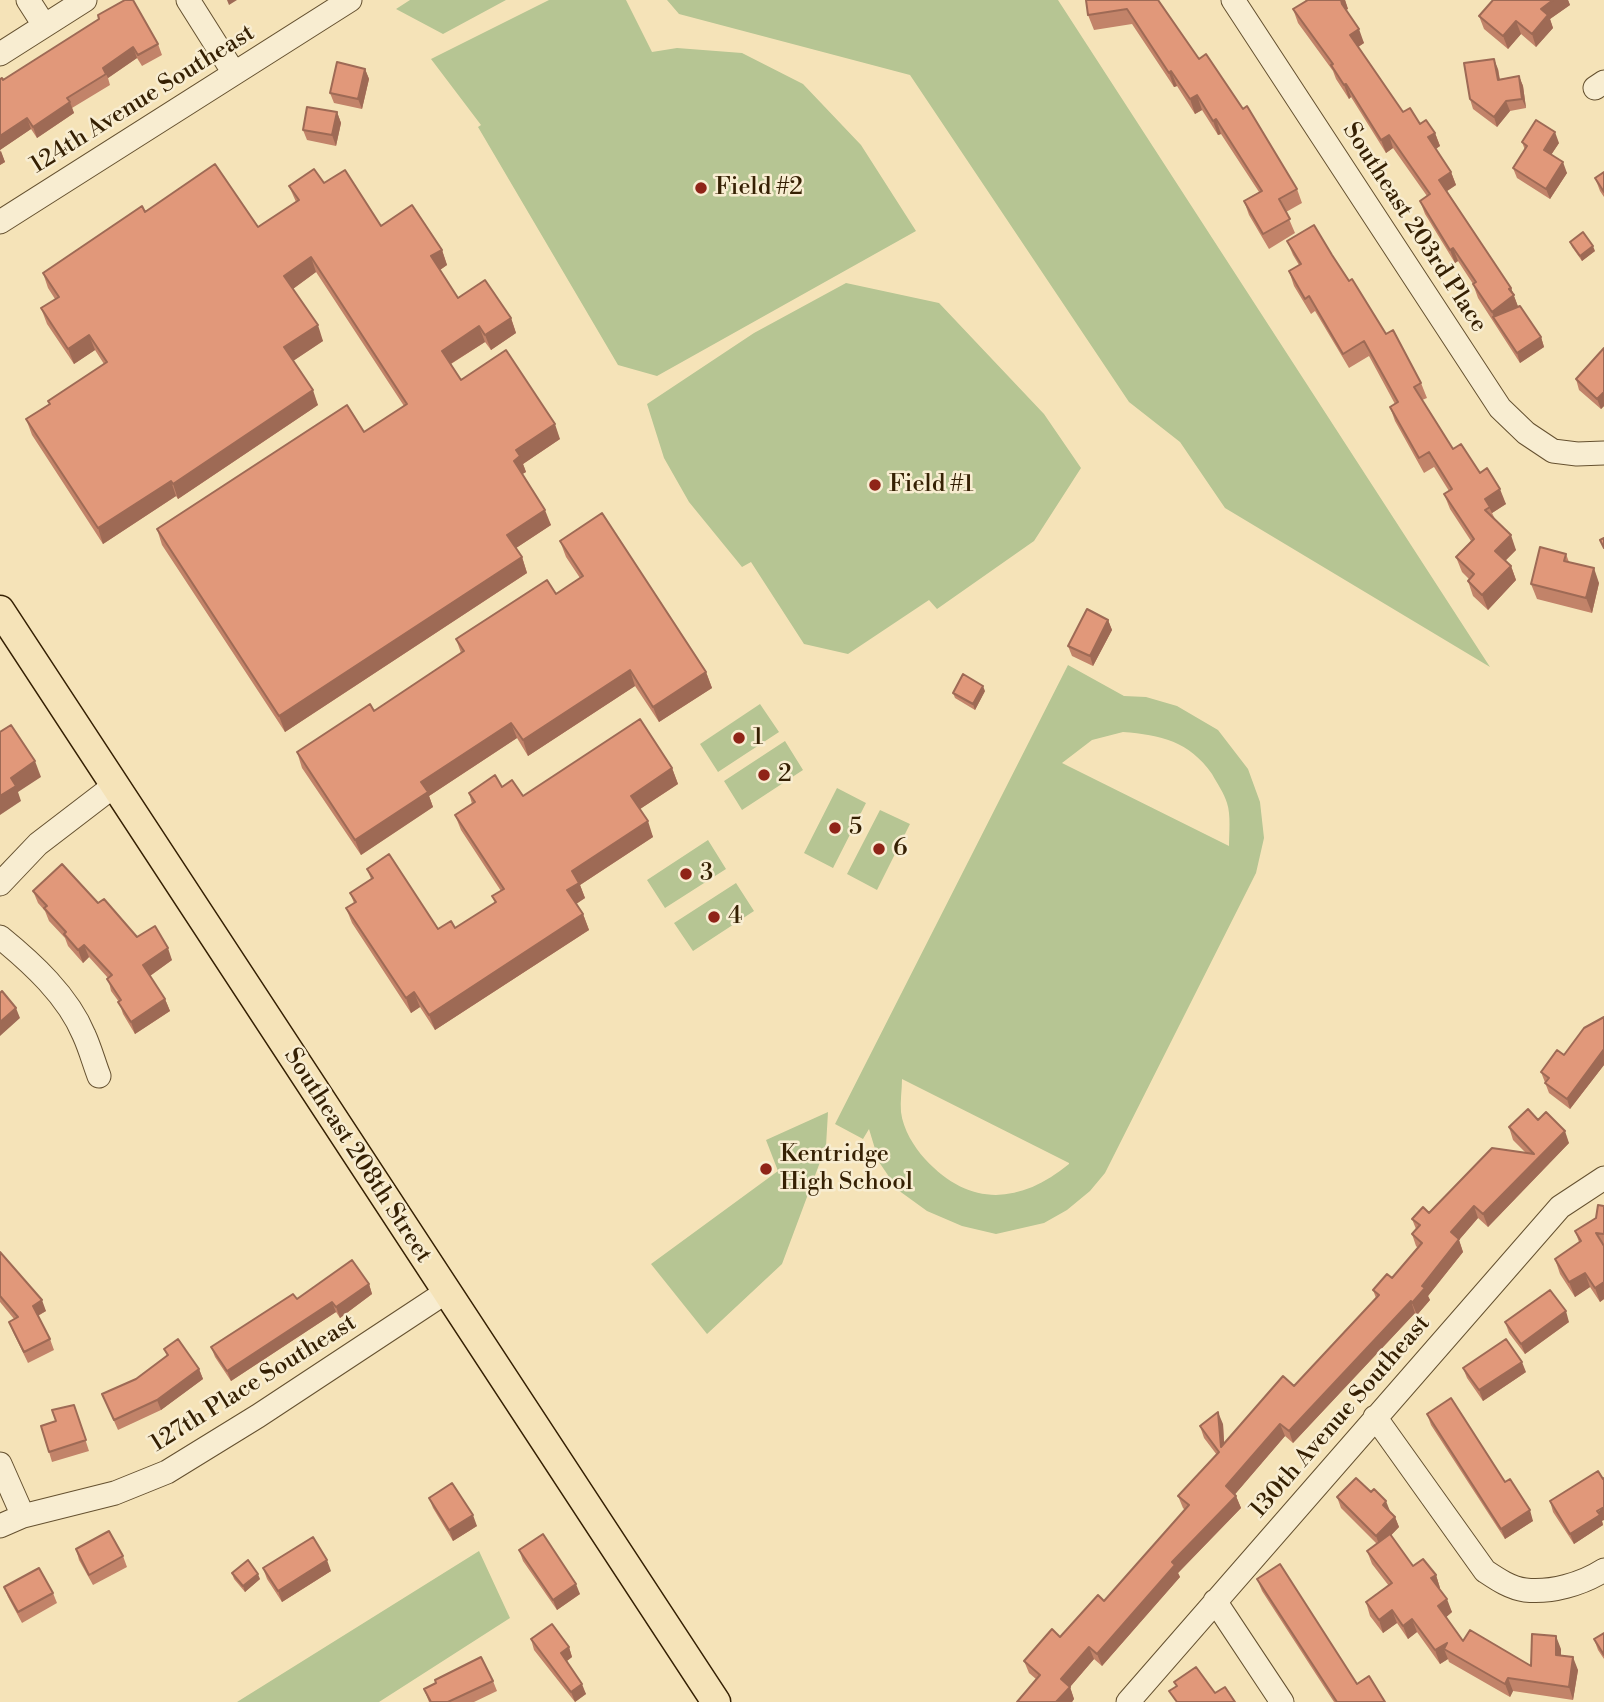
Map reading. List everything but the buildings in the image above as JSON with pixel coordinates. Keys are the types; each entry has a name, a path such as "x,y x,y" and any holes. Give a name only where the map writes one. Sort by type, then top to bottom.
{"main road":[{"name":"Southeast 208th Street","path":"0,610 716,1702"}],"street":[{"path":"28,0 44,25"},
{"path":"0,54 85,0"},
{"path":"188,0 234,73"},
{"name":"124th Avenue Southeast","path":"0,222 351,0"},
{"name":"Southeast 203rd Place","path":"1233,0 1500,408 1526,433 1553,451 1604,453"},
{"path":"0,884 38,845 115,785"},
{"path":"0,937 21,955 61,998 84,1033 99,1076"},
{"name":"130th Avenue Southeast","path":"1128,1702 1560,1207 1604,1178"},
{"name":"127th Place Southeast","path":"0,1526 23,1516 115,1493 167,1472 258,1416 446,1292"},
{"path":"1375,1417 1485,1571 1524,1590 1556,1590 1604,1570"},
{"path":"0,1464 23,1516"},
{"path":"1215,1601 1282,1702"}],"green space":[{"path":"410,0 506,0 443,34 396,9"},
{"name":"Field #2","path":"549,0 626,0 652,52 677,48 742,53 803,84 861,145 916,231 657,376 618,365 478,127 481,125 431,59"},
{"path":"667,0 1058,0 1490,667 1225,508 1180,442 1129,402 910,75 679,14"},
{"name":"Field #1","path":"846,283 939,303 1044,414 1081,468 1034,541 937,609 929,600 848,654 804,644 751,562 742,567 689,502 664,458 647,404 754,333"},
{"path":"1068,665 1124,696 1146,697 1177,706 1218,730 1248,769 1260,802 1264,838 1256,873 1105,1173 1090,1191 1067,1210 1044,1223 996,1234 962,1226 927,1211 898,1190 879,1162 869,1129 863,1139 835,1124","holes":["1123,732 1150,735 1173,742 1184,747 1203,763 1227,803 1229,846 1062,763 1092,740","902,1079 1069,1163 1069,1164 1051,1177 1014,1193 977,1193 960,1186 942,1175 925,1159 910,1137 901,1112"]},
{"name":"1","path":"760,704 779,732 718,772 700,744"},
{"name":"2","path":"785,741 803,770 742,810 724,781"},
{"name":"5","path":"837,788 866,803 833,868 804,853"},
{"name":"6","path":"880,810 910,824 877,890 847,874"},
{"name":"3","path":"708,840 726,869 665,908 647,880"},
{"name":"4","path":"736,883 754,911 693,951 674,923"},
{"path":"828,1112 826,1146 782,1264 707,1334 651,1264 778,1171 766,1140"},
{"path":"479,1551 510,1618 379,1702 237,1702"}],"place":[{"name":"Field #2","path":"701,188"},
{"name":"Field #1","path":"875,485"},
{"name":"1","path":"739,738"},
{"name":"2","path":"764,775"},
{"name":"5","path":"835,828"},
{"name":"6","path":"879,849"},
{"name":"3","path":"686,874"},
{"name":"4","path":"714,917"},
{"name":"Kentridge High School","path":"766,1169"}]}
